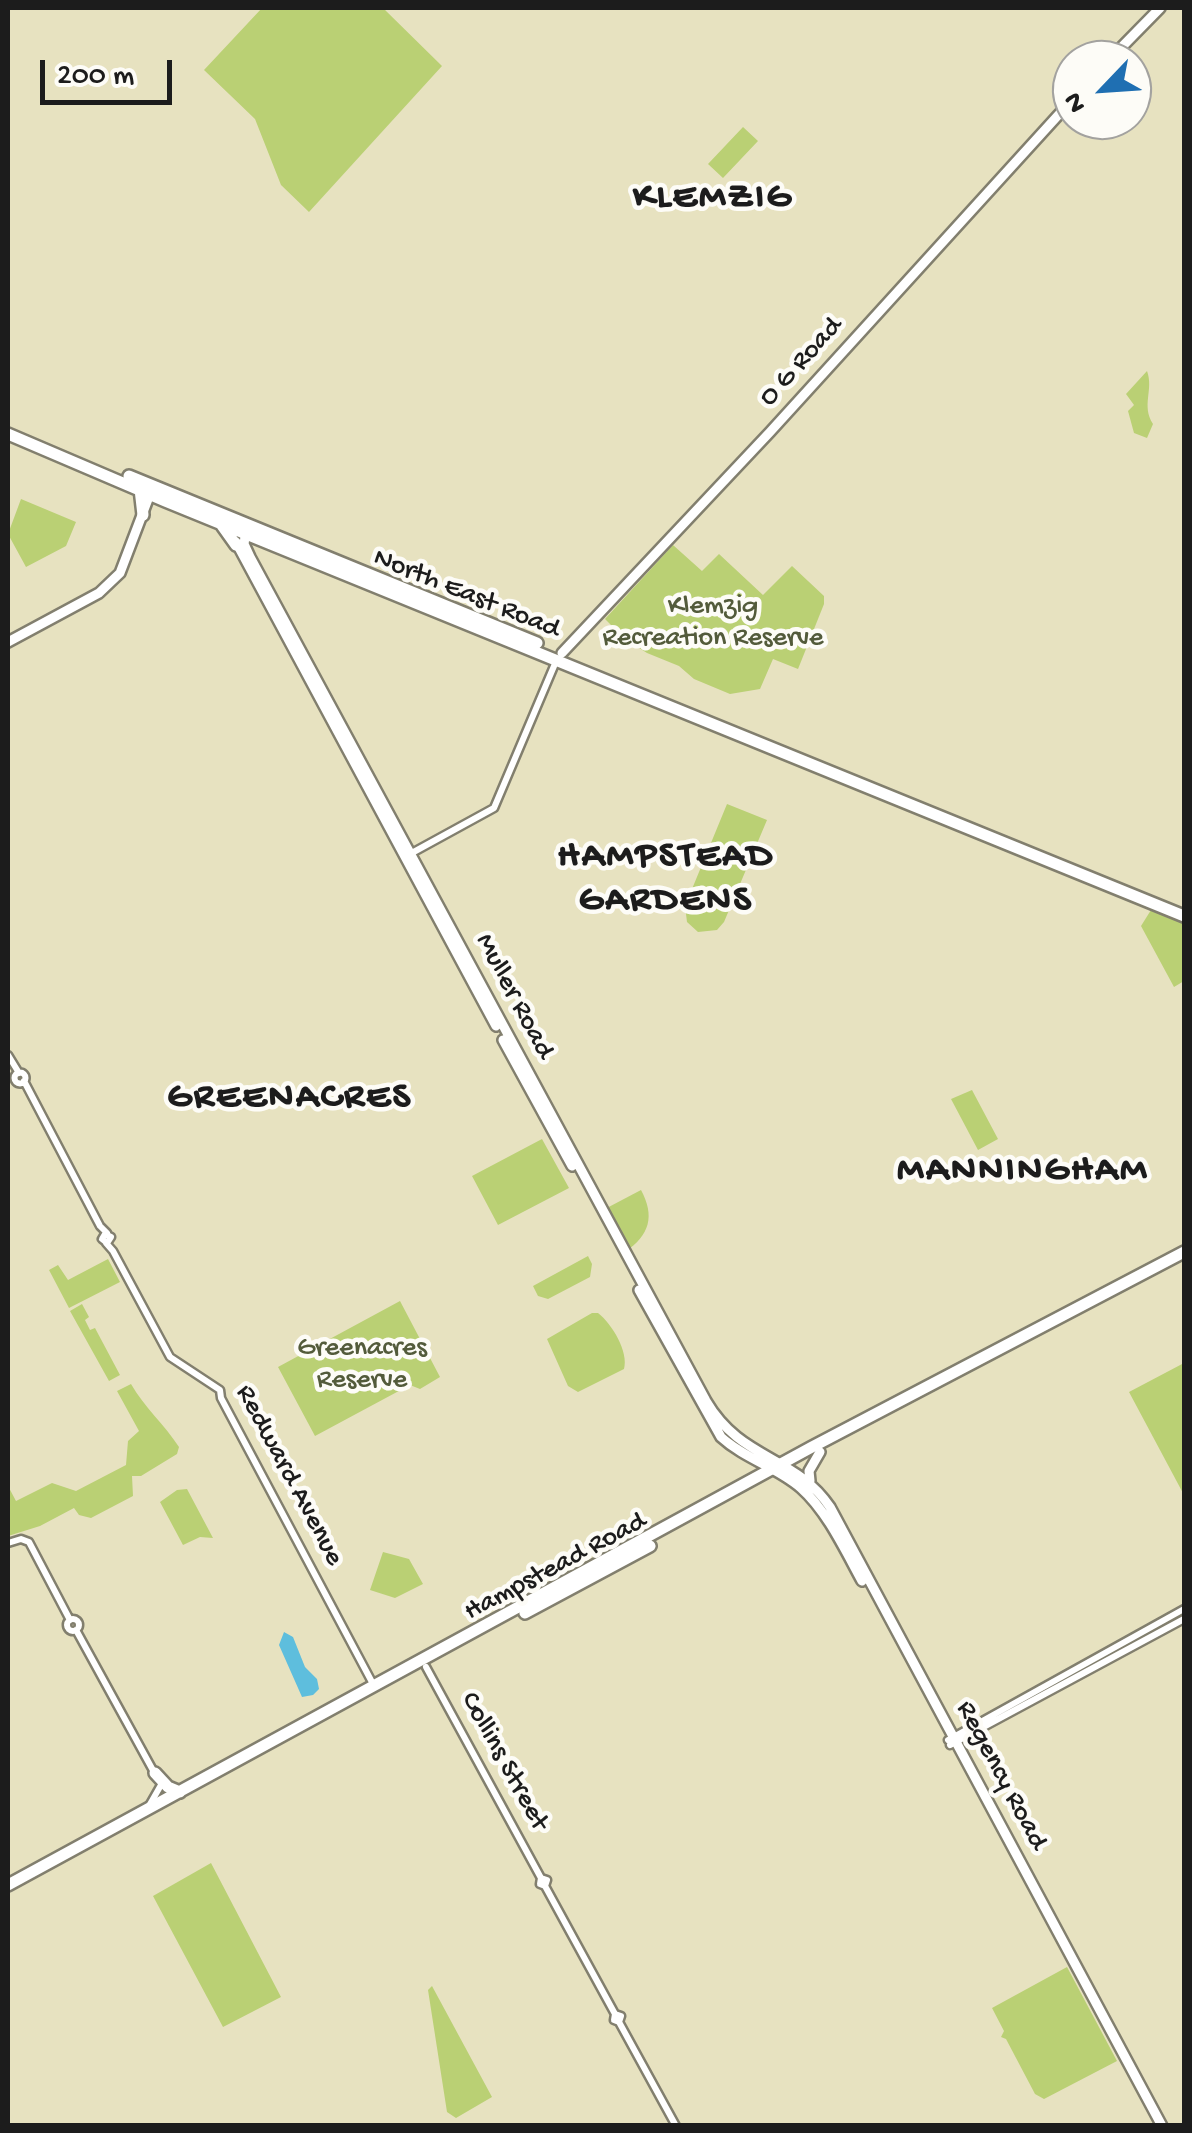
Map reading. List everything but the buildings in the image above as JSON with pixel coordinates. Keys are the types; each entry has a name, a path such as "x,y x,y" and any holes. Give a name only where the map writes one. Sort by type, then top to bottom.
{"highway":[{"name":"North East Road","path":"12,432 1052,857 1184,916"},
{"name":"North East Road","path":"148,490 165,501 243,527"},
{"path":"143,515 148,490"},
{"path":"219,522 236,545"},
{"name":"North East Road","path":"1152,899 1184,908"},
{"name":"Hampstead Road","path":"8,1888 1184,1252"},
{"name":"Hampstead Road","path":"682,1524 736,1490 820,1452 928,1390"},
{"path":"158,1779 177,1795"}],"main road":[{"path":"1128,40 1156,10"},
{"name":"O G Road","path":"559,656 770,432 1052,122"},
{"path":"8,642 99,593 120,573 143,515 154,504 165,501"},
{"path":"236,545 243,527"},
{"name":"Muller Road","path":"243,527 244,544 268,597"},
{"name":"Muller Road","path":"236,545 268,597 706,1414 721,1436 752,1459 780,1469"},
{"name":"Muller Road","path":"407,855 714,1415 730,1435 780,1469"},
{"path":"810,1481 809,1471 820,1452"},
{"path":"736,1490 753,1472 752,1459"},
{"name":"Regency Road","path":"780,1469 810,1481 830,1507 1159,2126"},
{"name":"Regency Road","path":"780,1469 802,1489 826,1521 951,1740"}],"street":[{"path":"407,855 494,808 559,656"},
{"name":"Redward Avenue","path":"8,1055 170,1357 220,1390 220,1398 370,1692"},
{"path":"8,1543 21,1539 29,1542 70,1620 68,1628 76,1630 158,1779 147,1812"},
{"path":"951,1740 1184,1609"},
{"path":"951,1740 1184,1619"},
{"name":"Collins Street","path":"424,1664 676,2126"}],"green space":[{"path":"262,8 383,8 442,66 309,212 281,185 255,119 204,70"},
{"path":"743,127 758,141 723,178 708,164"},
{"path":"1147,371 1148,410 1153,424 1147,438 1134,433 1128,411 1134,405 1126,394"},
{"path":"21,499 76,522 66,546 26,567 8,534"},
{"name":"Klemzig Recreation Reserve","path":"673,545 702,571 719,554 763,595 792,566 824,596 798,669 773,659 760,689 730,694 694,679 679,666 625,639 605,619"},
{"path":"727,804 767,820 724,922 717,930 698,932 687,922 685,906"},
{"path":"1151,910 1184,921 1184,981 1174,987 1141,926"},
{"path":"972,1090 998,1139 978,1150 951,1099"},
{"path":"542,1139 569,1188 498,1225 472,1176"},
{"path":"641,1190 648,1208 648,1224 640,1239 625,1252 603,1210"},
{"path":"588,1256 592,1264 590,1277 548,1299 538,1296 533,1286"},
{"path":"108,1259 120,1282 69,1308 49,1270 58,1265 68,1280"},
{"name":"Greenacres Reserve","path":"400,1301 440,1377 420,1389 410,1385 315,1436 278,1367"},
{"path":"82,1304 90,1330 95,1328 120,1375 109,1381 70,1311"},
{"path":"598,1313 614,1331 624,1355 624,1369 578,1392 568,1386 547,1339"},
{"path":"1184,1363 1184,1495 1129,1392"},
{"path":"131,1384 179,1447 177,1454 141,1476 132,1476 133,1496 91,1518 79,1515 74,1508 40,1526 8,1536 8,1486 16,1501 52,1483 76,1491 126,1465 128,1441 139,1431 117,1391"},
{"path":"187,1489 213,1538 200,1537 183,1545 160,1502 177,1490"},
{"path":"383,1552 409,1559 423,1584 395,1598 370,1590"},
{"path":"211,1863 281,1997 223,2027 153,1896"},
{"path":"1067,1967 1117,2061 1044,2099 1035,2094 1006,2039 1001,2037 1004,2031 992,2008"},
{"path":"432,1986 492,2097 456,2118 447,2112 428,1990"}],"water":[{"path":"284,1632 293,1637 305,1667 317,1679 319,1689 313,1695 302,1697 279,1645"}],"district":[{"name":"KLEMZIG","path":"713,199"},
{"name":"HAMPSTEAD GARDENS","path":"666,880"},
{"name":"GREENACRES","path":"290,1099"},
{"name":"MANNINGHAM","path":"1023,1172"}]}
